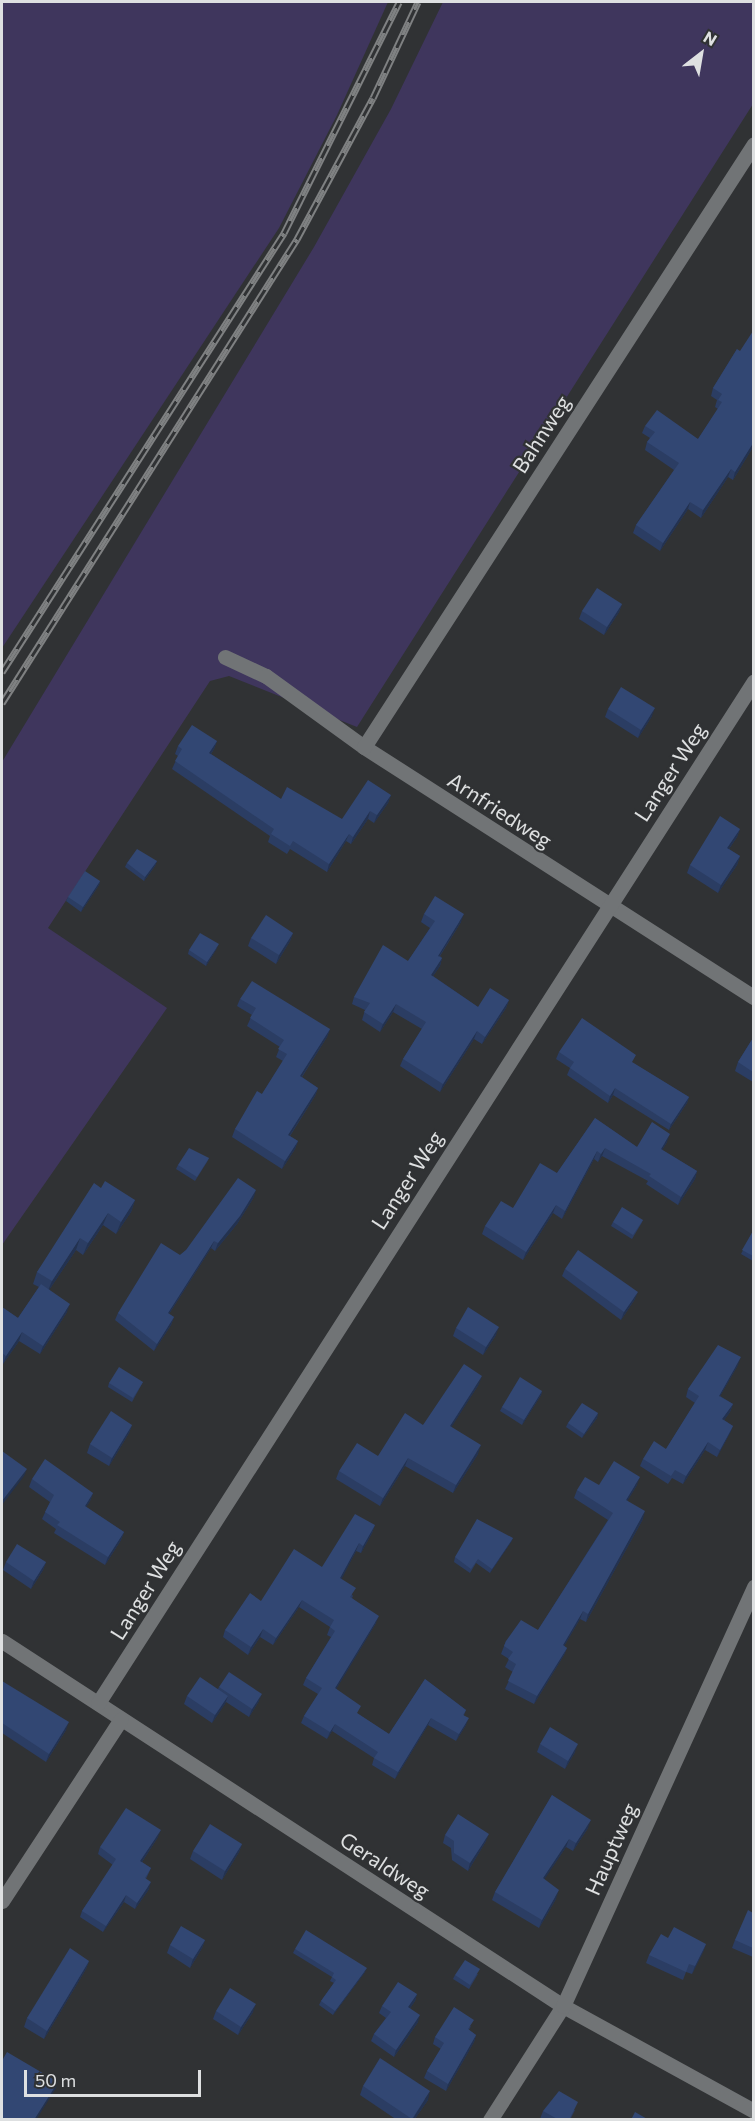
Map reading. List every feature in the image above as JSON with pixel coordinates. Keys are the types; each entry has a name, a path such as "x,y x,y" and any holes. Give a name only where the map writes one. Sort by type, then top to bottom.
{"street":[{"name":"Bahnweg","path":"364,747 753,144"},
{"name":"Arnfriedweg","path":"225,657 266,676 364,747 753,997"},
{"name":"Langer Weg","path":"98,1703 753,681"},
{"name":"Hauptweg","path":"490,2120 563,2006 753,1586"},
{"name":"Geraldweg","path":"2,1641 563,2006 753,2111"},
{"path":"2,1900 122,1719"}],"shaded area":[{"path":"2,2 388,2 337,115 279,228 2,648"},
{"path":"443,2 753,2 753,104 357,727 229,676 210,681 48,928 167,1008 2,1245 2,762 314,247 391,109"}],"building":[{"path":"753,331 753,443 735,472 731,469 703,510 690,502 663,543 636,525 679,463 647,442 655,432 645,426 657,410 698,439 722,402 718,400 722,394 713,388 737,349 740,351"},
{"path":"597,588 622,604 607,627 582,611"},
{"path":"621,687 655,708 641,730 608,709"},
{"path":"192,725 217,741 209,753 281,799 287,787 342,819 368,780 391,795 377,815 370,811 353,837 349,834 329,864 293,841 290,846 271,834 274,829 175,761 182,749 178,746"},
{"path":"720,816 740,829 727,848 740,856 721,885 690,865"},
{"path":"137,849 157,861 145,877 127,863"},
{"path":"85,871 100,881 83,907 68,897"},
{"path":"435,896 464,914 438,956 442,958 431,975 478,1007 490,988 509,1000 485,1037 477,1031 443,1084 403,1059 426,1022 396,1004 383,1024 364,1012 370,1003 354,997 383,945 408,961 435,921 424,914"},
{"path":"266,915 293,933 279,955 251,938"},
{"path":"200,933 219,944 207,962 189,950"},
{"path":"252,981 330,1029 300,1076 318,1088 288,1135 298,1141 285,1161 235,1129 257,1091 262,1094 287,1054 278,1049 284,1040 250,1018 256,1008 240,999"},
{"path":"582,1018 636,1055 632,1062 689,1097 671,1124 615,1088 610,1096 570,1068 574,1062 559,1052"},
{"path":"753,1038 753,1072 738,1062"},
{"path":"595,1118 637,1147 652,1122 670,1134 661,1149 697,1171 681,1197 649,1176 651,1174 605,1148 601,1154 597,1151 565,1211 556,1205 526,1252 485,1226 501,1201 513,1208 540,1163 557,1173"},
{"path":"189,1148 209,1158 197,1177 178,1165"},
{"path":"238,1178 256,1190 240,1216 218,1243 214,1241 168,1313 174,1317 157,1344 118,1313 161,1243 180,1255 186,1250"},
{"path":"105,1181 135,1200 121,1222 108,1213 88,1243 80,1238 52,1281 37,1272 94,1183 101,1188"},
{"path":"622,1207 643,1220 633,1235 613,1222"},
{"path":"753,1231 753,1256 742,1250"},
{"path":"578,1250 638,1292 624,1312 565,1269"},
{"path":"41,1284 70,1304 43,1346 22,1332 6,1356 2,1353 2,1307 18,1318"},
{"path":"468,1307 499,1327 486,1347 456,1328"},
{"path":"718,1345 741,1357 719,1396 733,1404 722,1419 733,1426 720,1450 708,1442 686,1476 675,1470 671,1476 643,1459 654,1441 666,1449 699,1396 688,1389"},
{"path":"464,1364 482,1376 450,1426 481,1445 456,1485 408,1458 383,1498 339,1471 357,1443 378,1456 405,1413 423,1425"},
{"path":"119,1367 143,1382 133,1398 109,1383"},
{"path":"520,1377 542,1391 524,1420 502,1407"},
{"path":"582,1403 598,1413 584,1434 568,1423"},
{"path":"111,1411 132,1425 112,1458 90,1444"},
{"path":"2,1451 27,1469 2,1501"},
{"path":"45,1459 93,1493 85,1506 124,1532 108,1557 57,1525 60,1522 45,1512 54,1495 32,1479"},
{"path":"614,1461 640,1477 626,1500 645,1511 588,1614 583,1611 563,1645 567,1648 537,1696 508,1681 516,1664 508,1659 513,1652 504,1646 521,1620 538,1630 613,1513 577,1490 585,1477 599,1485"},
{"path":"355,1514 375,1525 363,1546 359,1543 340,1578 356,1588 350,1597 379,1616 335,1688 361,1706 357,1713 389,1734 425,1679 466,1710 463,1715 469,1718 459,1734 431,1718 398,1772 374,1758 378,1752 335,1724 330,1732 304,1716 322,1688 306,1678 335,1631 330,1627 334,1620 302,1600 276,1638 263,1629 251,1647 225,1630 250,1593 261,1601 294,1549 322,1567"},
{"path":"477,1519 513,1538 492,1569 478,1559 471,1569 455,1557"},
{"path":"17,1544 46,1562 34,1581 6,1562"},
{"path":"229,1672 262,1694 252,1709 219,1687"},
{"path":"200,1677 228,1696 215,1715 187,1696"},
{"path":"2,1681 69,1722 49,1754 2,1723"},
{"path":"550,1727 578,1744 568,1761 540,1744"},
{"path":"552,1795 591,1820 576,1843 569,1839 543,1878 559,1890 542,1920 495,1892"},
{"path":"126,1808 161,1830 140,1861 151,1868 145,1878 151,1882 137,1903 126,1895 106,1926 82,1911 116,1859 100,1847"},
{"path":"458,1814 489,1834 470,1863 454,1853 454,1841 445,1835"},
{"path":"210,1824 242,1844 225,1871 193,1851"},
{"path":"748,1910 753,1913 753,1948 735,1940"},
{"path":"181,1926 205,1940 193,1959 170,1945"},
{"path":"674,1927 706,1944 695,1966 689,1964 686,1972 649,1955 661,1934 668,1938"},
{"path":"306,1930 367,1968 335,2011 321,2001 336,1980 332,1977 334,1973 295,1949"},
{"path":"70,1948 89,1961 47,2031 27,2018"},
{"path":"465,1960 480,1969 470,1985 455,1975"},
{"path":"398,1982 417,1994 408,2007 420,2015 396,2050 374,2034 391,2012 382,2006"},
{"path":"230,1988 256,2004 241,2027 216,2011"},
{"path":"454,2007 474,2020 468,2029 476,2035 448,2084 427,2071 444,2043 435,2037"},
{"path":"7,2052 58,2082 34,2120 2,2120 2,2058"},
{"path":"380,2058 430,2091 412,2119 363,2086"},
{"path":"559,2091 578,2102 569,2120 559,2120 543,2111"},
{"path":"635,2112 649,2120 631,2120"}],"railway":[{"path":"2,672 284,233 399,2"},
{"path":"2,703 297,239 373,98 418,2"}]}
